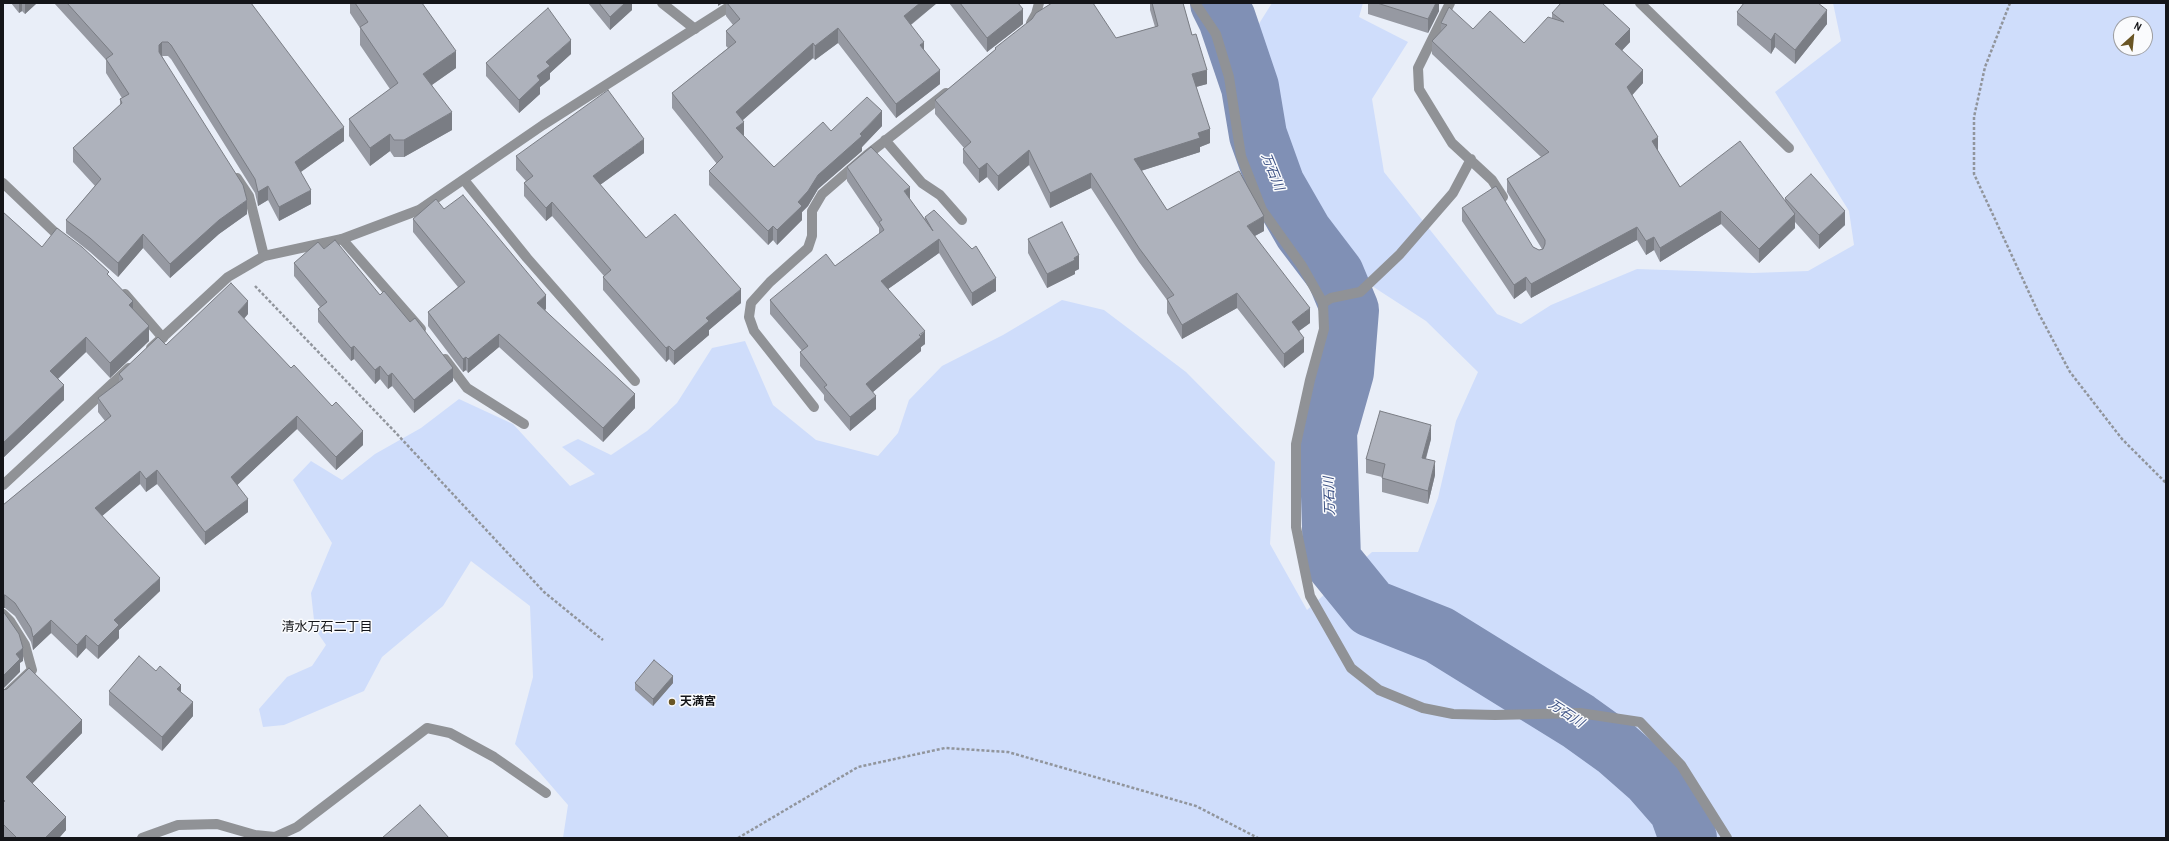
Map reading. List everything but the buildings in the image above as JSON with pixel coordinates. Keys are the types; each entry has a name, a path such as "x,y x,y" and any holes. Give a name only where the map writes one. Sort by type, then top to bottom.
{"street":[{"path":"662,3 695,29"},
{"path":"3,485 228,277 264,256 342,239 419,210 543,126 735,3"},
{"path":"1022,33 1028,28 1036,14 1039,3"},
{"path":"1195,3 1216,34 1229,77 1241,156 1262,210 1327,300 1324,329 1310,380 1296,444 1296,527 1310,596 1351,668 1379,690 1423,708 1453,714 1495,715 1580,713 1640,722 1681,765 1727,838"},
{"path":"1450,3 1418,68 1419,89 1452,143 1492,180 1508,205"},
{"path":"1640,3 1789,148"},
{"path":"814,407 754,331 749,317 751,303 770,282 808,248 812,236 812,211 822,194 885,140 954,86"},
{"path":"885,140 922,183 940,195 962,220"},
{"path":"1327,300 1360,292 1400,254 1453,193 1471,159"},
{"path":"232,170 249,196 264,256"},
{"path":"464,180 527,258 635,381"},
{"path":"3,183 57,235 74,248"},
{"path":"342,239 426,336"},
{"path":"115,284 163,338"},
{"path":"440,353 467,388 524,424"},
{"path":"3,614 10,621 25,645 32,670 3,698"},
{"path":"142,838 178,825 217,824 255,835 275,837 297,827 427,728 450,734 494,757 546,793"}],"path":[{"path":"2010,3 1985,67 1974,117 1974,174 2039,314 2070,372 2122,439 2166,483"},
{"path":"242,270 250,281 396,433 544,592 603,640"},
{"path":"738,838 858,767 945,748 1008,752 1196,806 1258,838"}],"shaded area":[{"path":"1272,3 1363,3 1359,17 1408,42 1372,99 1384,172 1497,314 1521,324 1551,305 1637,269 1753,273 1808,271 1854,245 1849,211 1775,92 1841,41 1833,3 2166,3 2166,838 563,838 568,805 515,744 533,677 530,606 471,561 443,606 382,657 364,691 284,725 263,727 259,709 287,677 312,666 326,645 315,629 311,593 332,543 293,480 311,461 342,480 375,454 421,428 459,399 513,424 570,486 595,474 562,447 578,439 611,455 647,431 677,403 712,348 745,341 773,405 816,440 878,456 898,433 909,400 942,366 1003,335 1062,300 1104,310 1186,372 1275,462 1270,544 1307,610 1372,552 1418,552 1438,498 1456,421 1478,372 1426,321 1355,275 1306,218 1263,127 1245,46"}],"waterway":[{"name":"万石川","path":"1219,3 1227,19 1250,87 1258,135 1276,185 1303,232 1335,274 1350,310 1345,372 1328,432 1332,560 1371,608 1439,635 1578,721 1617,749 1650,778 1678,810 1688,838"}],"place":[{"name":"天満宮","path":"672,702"}],"district":[{"name":"清水万石二丁目","path":"327,628"}]}
